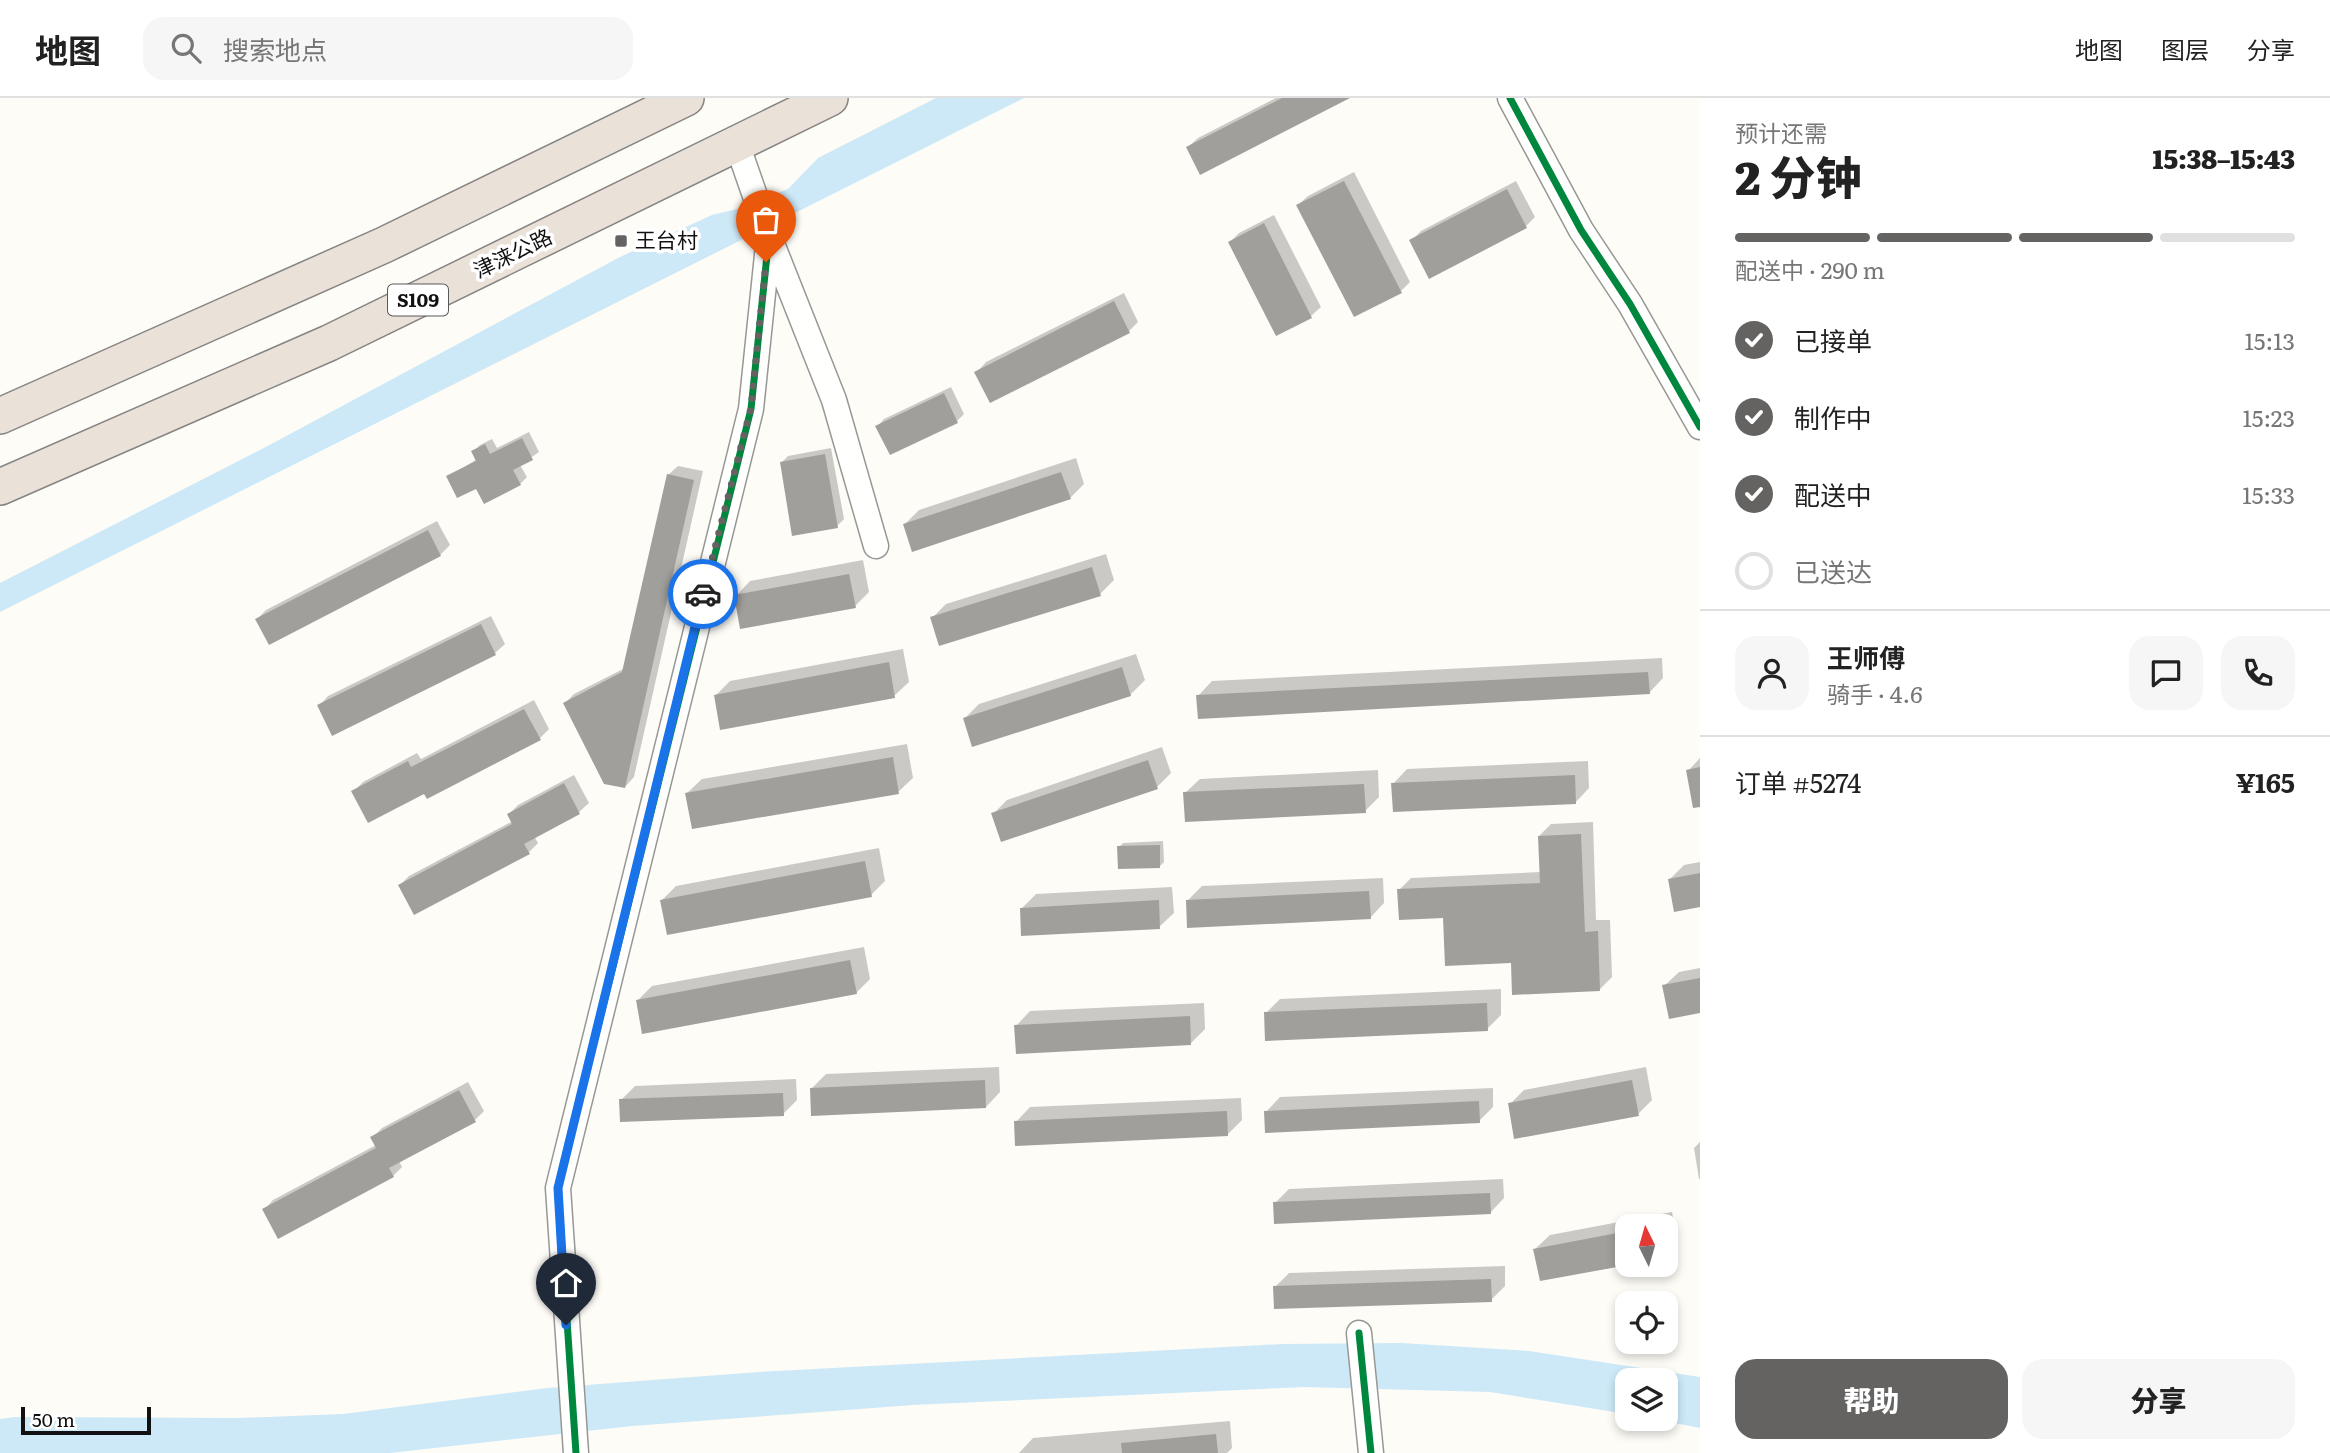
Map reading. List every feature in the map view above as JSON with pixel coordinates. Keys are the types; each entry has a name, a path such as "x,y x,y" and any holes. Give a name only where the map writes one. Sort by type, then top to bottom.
{"highway":[{"path":"0,416 384,245 686,98"},
{"name":"津涞公路","path":"0,487 328,343 830,98"}],"street":[{"path":"1510,98 1581,230 1629,304 1700,427"},
{"path":"737,144 769,236 834,400 876,546"},
{"path":"576,1449 568,1368 558,1188 751,408 769,236"},
{"path":"1359,1334 1371,1453"}],"water":[{"path":"936,98 1024,98 0,612 0,583 262,449 620,257 712,215 737,209 788,189 818,158"},
{"path":"1401,1343 1529,1351 1641,1368 1615,1368 1615,1412 1490,1392 1304,1387 913,1405 632,1426 390,1453 0,1453 0,1419 15,1417 239,1418 343,1414 547,1388 759,1372 1282,1344"},
{"path":"1678,1374 1700,1377 1700,1428 1678,1424"}],"building":[{"path":"1282,98 1350,98 1200,175 1186,147"},
{"path":"1344,181 1402,293 1354,317 1296,205"},
{"path":"1507,189 1527,228 1429,279 1409,240"},
{"path":"1264,223 1312,318 1276,336 1228,242"},
{"path":"1114,301 1130,333 990,403 974,372"},
{"path":"944,393 958,423 890,455 875,426"},
{"path":"522,438 533,460 513,470 521,485 484,504 476,489 457,498 446,476 476,461 471,451 485,444 490,454"},
{"path":"825,454 838,528 792,536 780,462"},
{"path":"1061,472 1071,499 912,552 903,524"},
{"path":"667,474 694,480 625,788 604,784 563,703 622,672"},
{"path":"428,530 441,556 269,645 255,619"},
{"path":"1092,567 1101,596 939,646 930,617"},
{"path":"849,574 856,608 740,629 734,595"},
{"path":"481,624 496,655 332,736 317,705"},
{"path":"889,662 895,698 720,730 714,695"},
{"path":"1122,667 1131,696 972,747 963,718"},
{"path":"1648,672 1650,694 1198,719 1196,695"},
{"path":"524,709 541,740 427,799 424,794 368,823 351,791 408,761 411,767"},
{"path":"893,757 899,794 692,829 685,793"},
{"path":"1148,760 1158,789 1001,842 991,813"},
{"path":"1700,767 1700,807 1693,808 1686,770"},
{"path":"1575,775 1576,804 1393,812 1391,783"},
{"path":"564,783 580,814 524,844 530,854 414,915 398,885 512,824 507,814"},
{"path":"1364,784 1366,813 1185,822 1183,792"},
{"path":"1581,834 1585,932 1598,931 1600,991 1512,995 1511,963 1445,966 1443,918 1399,920 1397,889 1540,883 1538,836"},
{"path":"1160,845 1160,868 1118,869 1117,846"},
{"path":"865,861 872,897 667,935 660,900"},
{"path":"1700,873 1700,907 1674,912 1668,879"},
{"path":"1369,891 1371,919 1187,928 1186,900"},
{"path":"1159,900 1160,929 1021,936 1020,908"},
{"path":"850,960 857,994 642,1034 636,1000"},
{"path":"1700,978 1700,1013 1669,1019 1662,985"},
{"path":"1487,1003 1488,1031 1265,1041 1264,1012"},
{"path":"1190,1016 1191,1045 1016,1054 1014,1025"},
{"path":"985,1080 986,1108 811,1116 810,1088"},
{"path":"1632,1080 1639,1116 1514,1139 1508,1103"},
{"path":"459,1090 476,1122 389,1168 394,1177 278,1239 262,1209 376,1148 370,1137"},
{"path":"783,1093 784,1116 620,1122 619,1099"},
{"path":"1479,1101 1480,1123 1265,1133 1264,1111"},
{"path":"1227,1111 1228,1136 1015,1146 1014,1121"},
{"path":"1490,1193 1491,1214 1274,1224 1273,1202"},
{"path":"1615,1233 1615,1267 1540,1281 1533,1249"},
{"path":"1491,1279 1492,1302 1274,1309 1273,1286"},
{"path":"1216,1434 1218,1453 1122,1453 1121,1443"}],"cycle path":[{"path":"1510,98 1581,230 1630,304 1700,427"},
{"path":"576,1453 558,1188 751,409 769,236"},
{"path":"1359,1333 1371,1453"}],"way so far":[{"path":"703,594 751,408 766,262"}],"place":[{"name":"王台村","path":"621,241"}],"route":[{"path":"566,1325 558,1188 703,594"}]}
